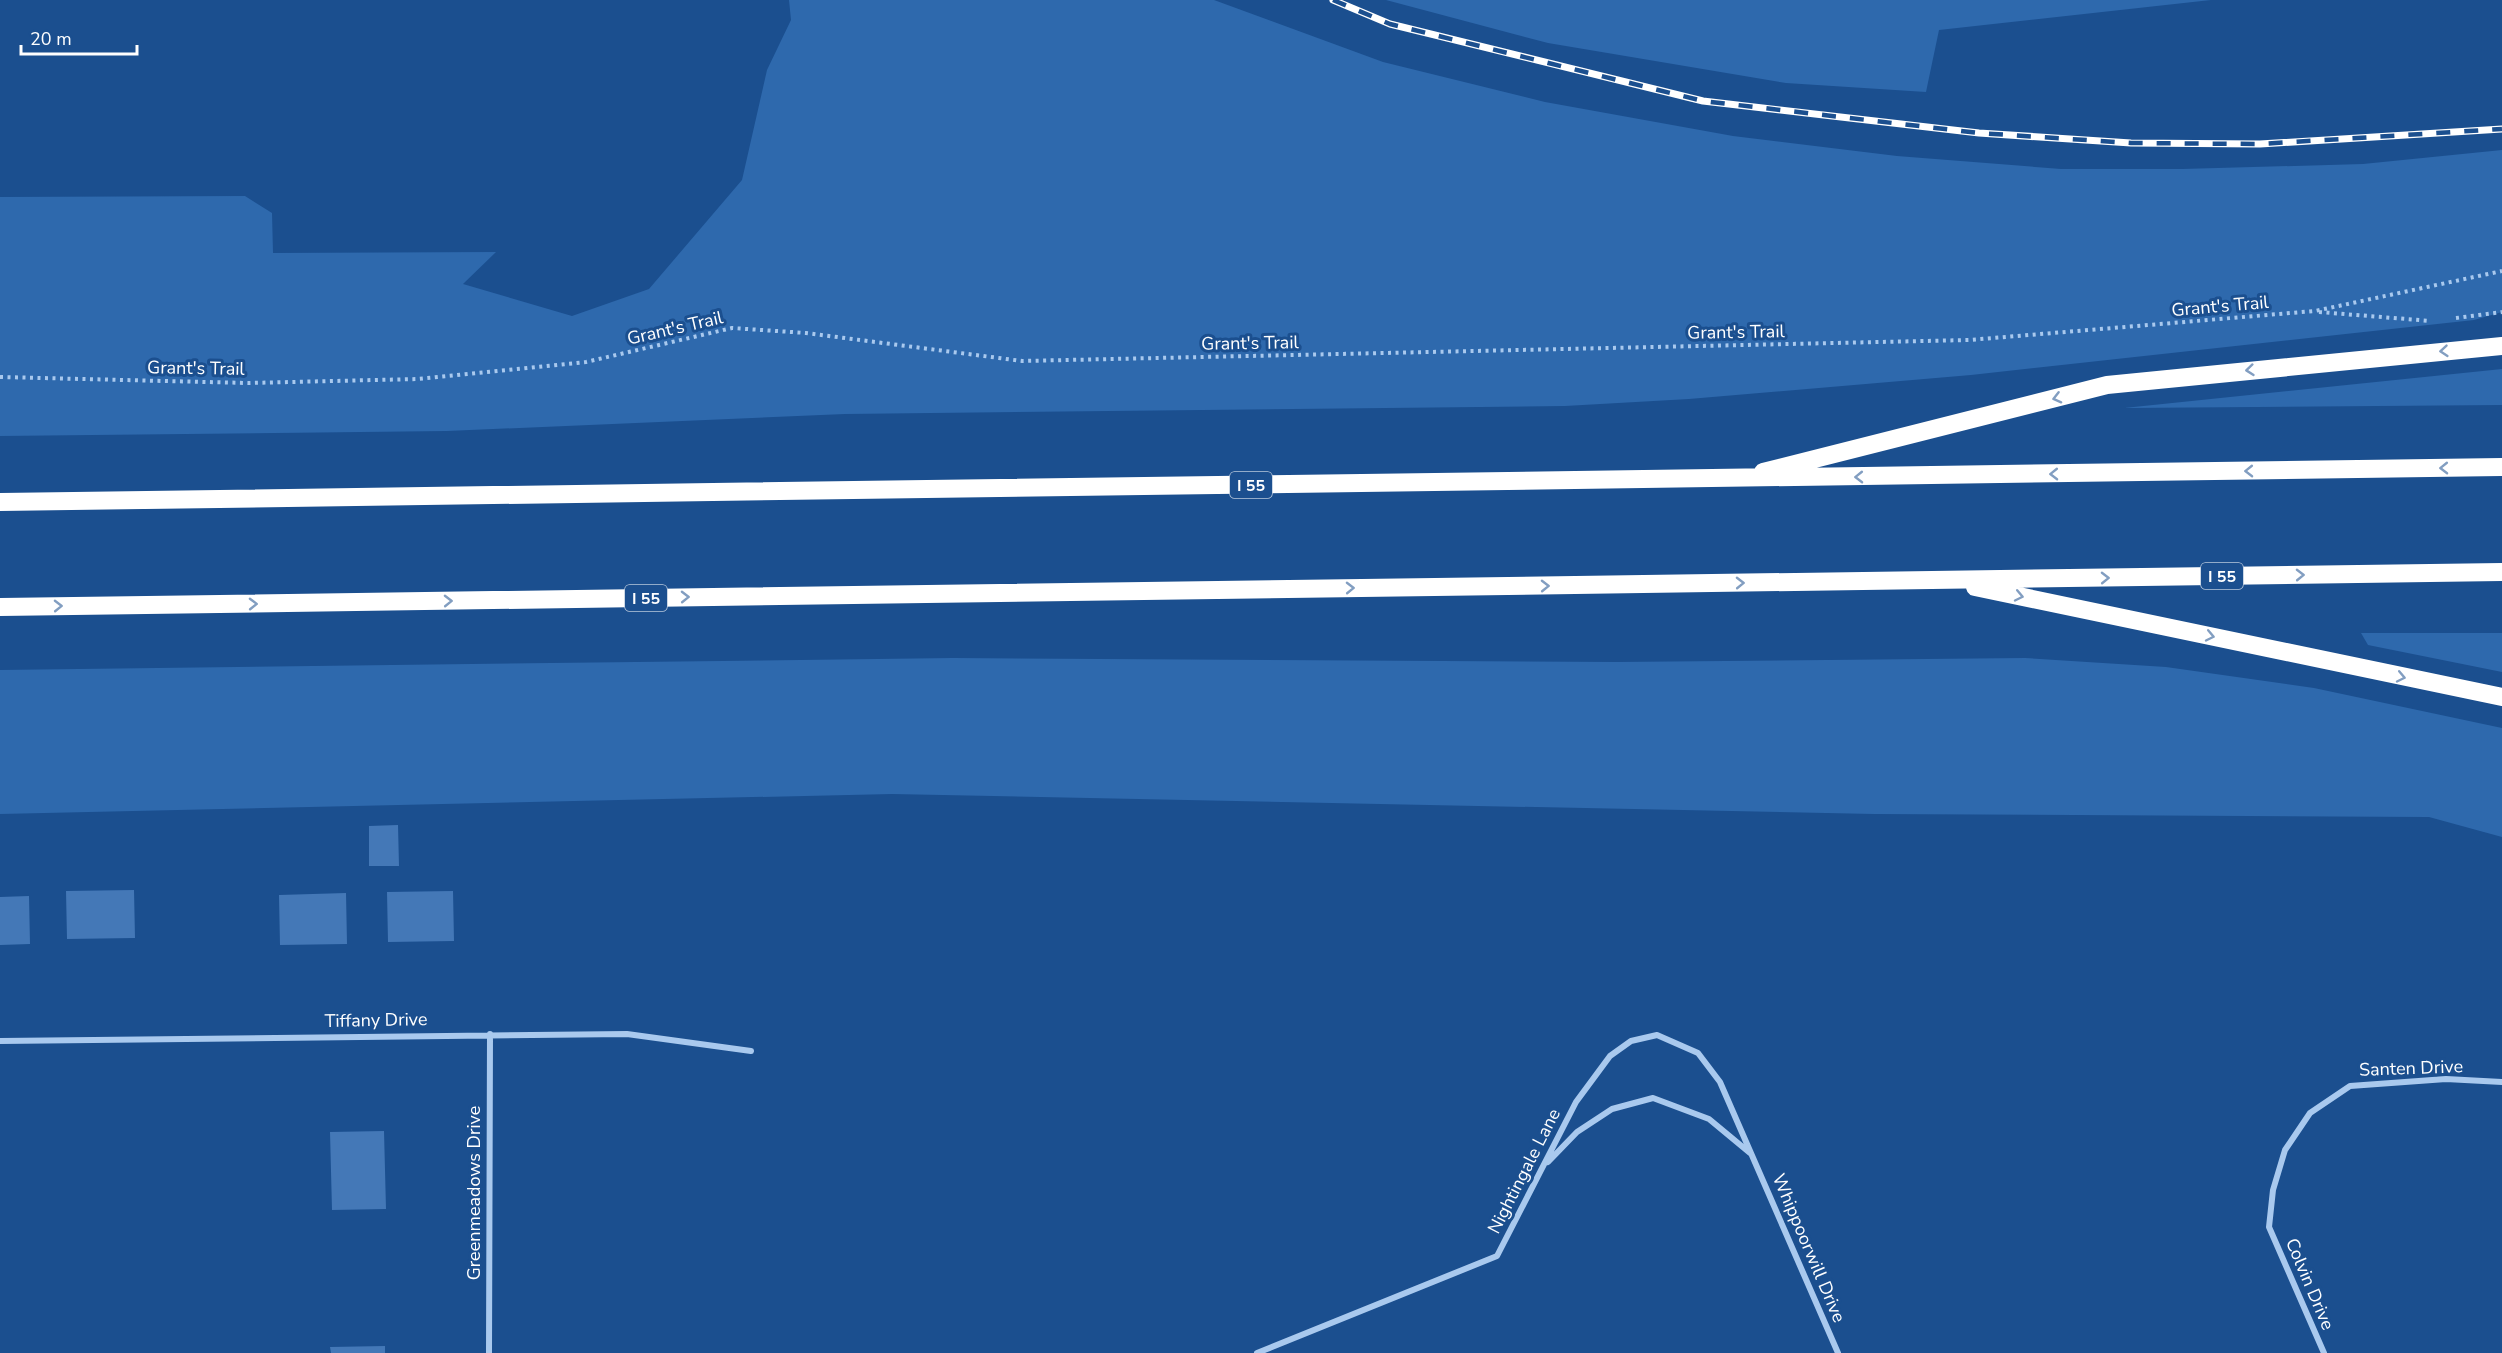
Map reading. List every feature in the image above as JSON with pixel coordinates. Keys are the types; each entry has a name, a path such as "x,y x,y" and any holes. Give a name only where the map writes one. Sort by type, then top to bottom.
{"highway":[{"path":"1732,480 2108,385 2502,346"},
{"name":"I 55","path":"0,502 1732,480 2502,467"},
{"name":"I 55","path":"0,607 2502,572"},
{"path":"1941,580 2502,697"}],"street":[{"name":"Greenmeadows Drive","path":"489,1353 490,1034"},
{"name":"Tiffany Drive","path":"0,1041 627,1034 751,1052"},
{"name":"Nightingale Lane","path":"1257,1353 1497,1256 1576,1102 1610,1056 1630,1041 1657,1035 1698,1053"},
{"name":"Whippoorwill Drive","path":"1698,1053 1720,1082 1838,1353"},
{"name":"Santen Drive","path":"2270,1227 2273,1190 2285,1150 2310,1113 2350,1086 2446,1079 2502,1082"},
{"name":"Whippoorwill Drive","path":"1543,1167 1577,1132 1612,1109 1653,1098 1709,1119 1753,1155"},
{"name":"Colvin Drive","path":"2270,1227 2324,1353"}],"path":[{"name":"Grant's Trail","path":"0,376 248,383 418,378 586,362 732,328 806,333 1022,362 1970,340 2315,311 2502,271"},
{"path":"2315,311 2434,322"},
{"path":"2445,320 2502,312"}],"shaded area":[{"path":"789,0 1214,0 1383,62 1545,102 1733,136 1897,156 2061,169 2182,169 2363,164 2502,150 2502,312 2474,320 1971,375 1689,399 1565,406 845,414 447,431 0,436 0,197 245,196 272,213 273,253 496,252 463,284 572,316 649,289 742,180 767,70 791,20"},
{"path":"1386,0 2211,0 1939,30 1926,92 1786,83 1548,43"},
{"path":"2502,369 2502,405 2124,408"},
{"path":"2361,633 2502,633 2502,672 2368,645"},
{"path":"953,658 1617,662 2025,658 2166,667 2314,688 2502,728 2502,837 2429,817 1874,814 892,794 0,814 0,670"}],"building":[{"path":"398,825 399,866 369,866 369,826"},
{"path":"134,890 135,938 67,939 66,891"},
{"path":"453,891 454,941 388,942 387,892"},
{"path":"346,893 347,944 280,945 279,895"},
{"path":"29,896 30,944 0,945 0,897"},
{"path":"384,1131 386,1209 332,1210 330,1132"},
{"path":"385,1346 385,1353 331,1353 330,1347"}],"railway":[{"path":"1333,0 1390,24 1703,101 1979,133 2131,143 2260,144 2502,129"}]}
